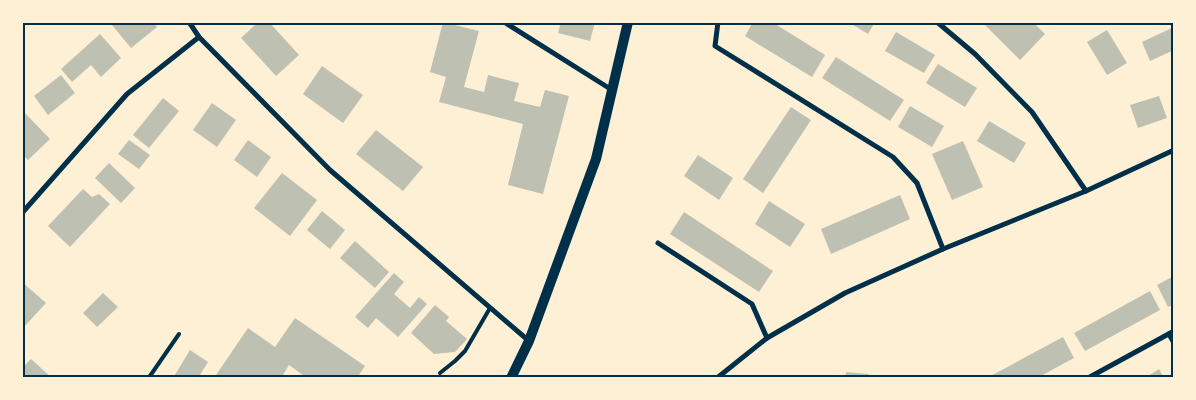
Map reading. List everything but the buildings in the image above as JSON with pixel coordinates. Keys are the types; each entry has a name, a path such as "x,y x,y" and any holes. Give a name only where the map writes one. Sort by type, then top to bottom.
{"main road":[{"path":"511,377 529,341 596,159 628,22"}],"street":[{"path":"189,22 199,37 330,170 529,341"},
{"path":"504,22 613,90"},
{"path":"718,22 715,46 893,157 917,183 943,249"},
{"path":"937,22 975,54 1032,112 1086,191"},
{"path":"22,213 127,94 199,37"},
{"path":"720,377 767,338 845,293 943,249 1086,191 1174,150"},
{"path":"658,243 752,304 767,338"},
{"path":"1088,378 1171,332 1174,343"}],"lane":[{"path":"440,373 465,351 469,341 490,308"},
{"path":"146,378 150,376 179,334"}]}
